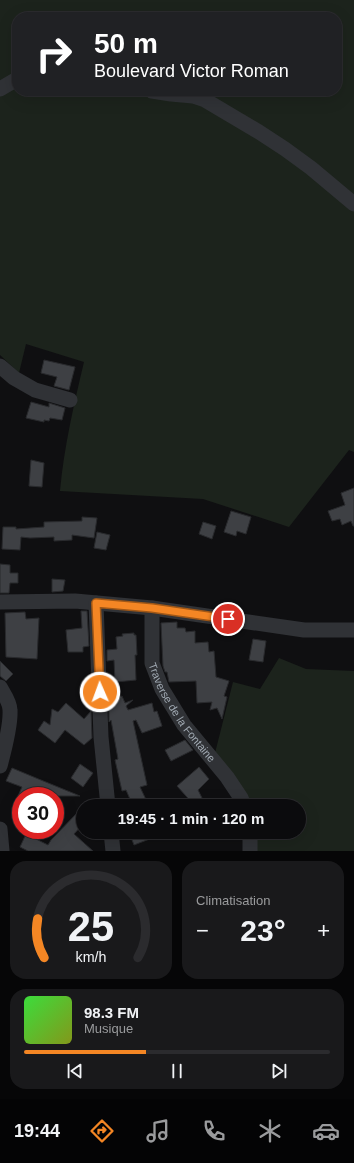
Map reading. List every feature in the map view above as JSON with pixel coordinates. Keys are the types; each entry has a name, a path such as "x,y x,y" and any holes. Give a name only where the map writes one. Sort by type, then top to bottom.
{"street":[{"path":"0,89 12,82"},
{"path":"193,96 204,100 285,149 311,168 354,204"},
{"path":"0,366 14,378 35,390 70,400"},
{"path":"0,602 75,600 152,608 304,630 354,630"},
{"path":"96,603 101,737 107,799"},
{"name":"Traverse de la Fontaine","path":"152,608 152,663 162,689 184,725 227,777 241,799"},
{"path":"0,687 5,694 10,709 9,723 0,766"},
{"path":"0,829 2,851"},
{"path":"112,839 113,851"},
{"path":"250,839 250,851"}],"shaded area":[{"path":"0,0 354,0 354,452 349,450 289,527 203,499 60,491 67,442 84,362 26,344 19,373 0,355"},
{"path":"279,658 306,669 354,671 354,851 255,851 255,839 306,839 306,799 244,799 215,753 233,682 260,689"}],"building":[{"path":"44,360 75,367 69,390 54,386 57,377 41,373"},
{"path":"31,402 49,407 49,403 65,408 62,420 50,418 49,421 44,420 44,422 26,418"},
{"path":"31,460 44,463 42,487 29,486"},
{"path":"354,488 354,526 351,521 342,525 340,519 332,521 328,511 345,505 341,493"},
{"path":"231,511 251,517 246,534 237,531 236,536 224,532"},
{"path":"82,517 97,518 94,538 72,535 72,540 54,541 54,537 21,537 20,550 2,549 3,527 16,527 16,529 44,527 44,522 82,521"},
{"path":"203,522 216,526 212,539 199,534"},
{"path":"97,532 110,535 106,550 94,548"},
{"path":"0,564 10,565 10,573 18,573 18,583 10,583 9,593 0,593"},
{"path":"52,579 65,580 63,591 52,592"},
{"path":"81,611 87,611 89,646 83,647 83,652 68,652 66,630 82,628"},
{"path":"25,612 26,619 39,618 37,659 6,657 5,613"},
{"path":"177,622 177,628 185,628 186,632 195,631 195,643 208,642 209,652 214,651 216,677 229,681 224,696 227,697 222,719 217,708 210,710 212,702 197,703 196,681 169,682 167,672 165,672 163,666 161,623"},
{"path":"134,633 134,635 136,635 137,655 135,655 136,680 115,682 114,660 107,661 107,650 117,649 116,637 123,636 122,634"},
{"path":"253,639 266,641 263,662 249,660"},
{"path":"0,661 13,674 6,681 0,676"},
{"path":"122,696 125,703 133,700 126,706 128,710 152,703 154,712 157,711 162,726 142,733 136,720 133,721 147,785 140,787 146,799 130,799 126,790 122,791 115,760 118,759 111,720 109,722 109,708 111,707 109,700"},
{"path":"66,703 84,719 91,711 92,738 84,745 65,730 55,743 38,730 44,721 50,725 52,709 58,712"},
{"path":"185,740 193,750 171,761 165,750"},
{"path":"80,764 93,773 83,787 71,778"},
{"path":"199,767 209,779 198,790 202,799 189,799 177,786"},
{"path":"12,768 58,787 22,787 6,781"},
{"path":"64,789 80,796 64,796"},
{"path":"76,814 76,832 74,834 76,839 80,839 93,851 28,851 20,847 24,839 36,839 48,845 52,839 64,839 64,826"},
{"path":"132,839 150,839 134,845"}],"route":[{"path":"100,692 96,603 152,608 228,619"}]}
